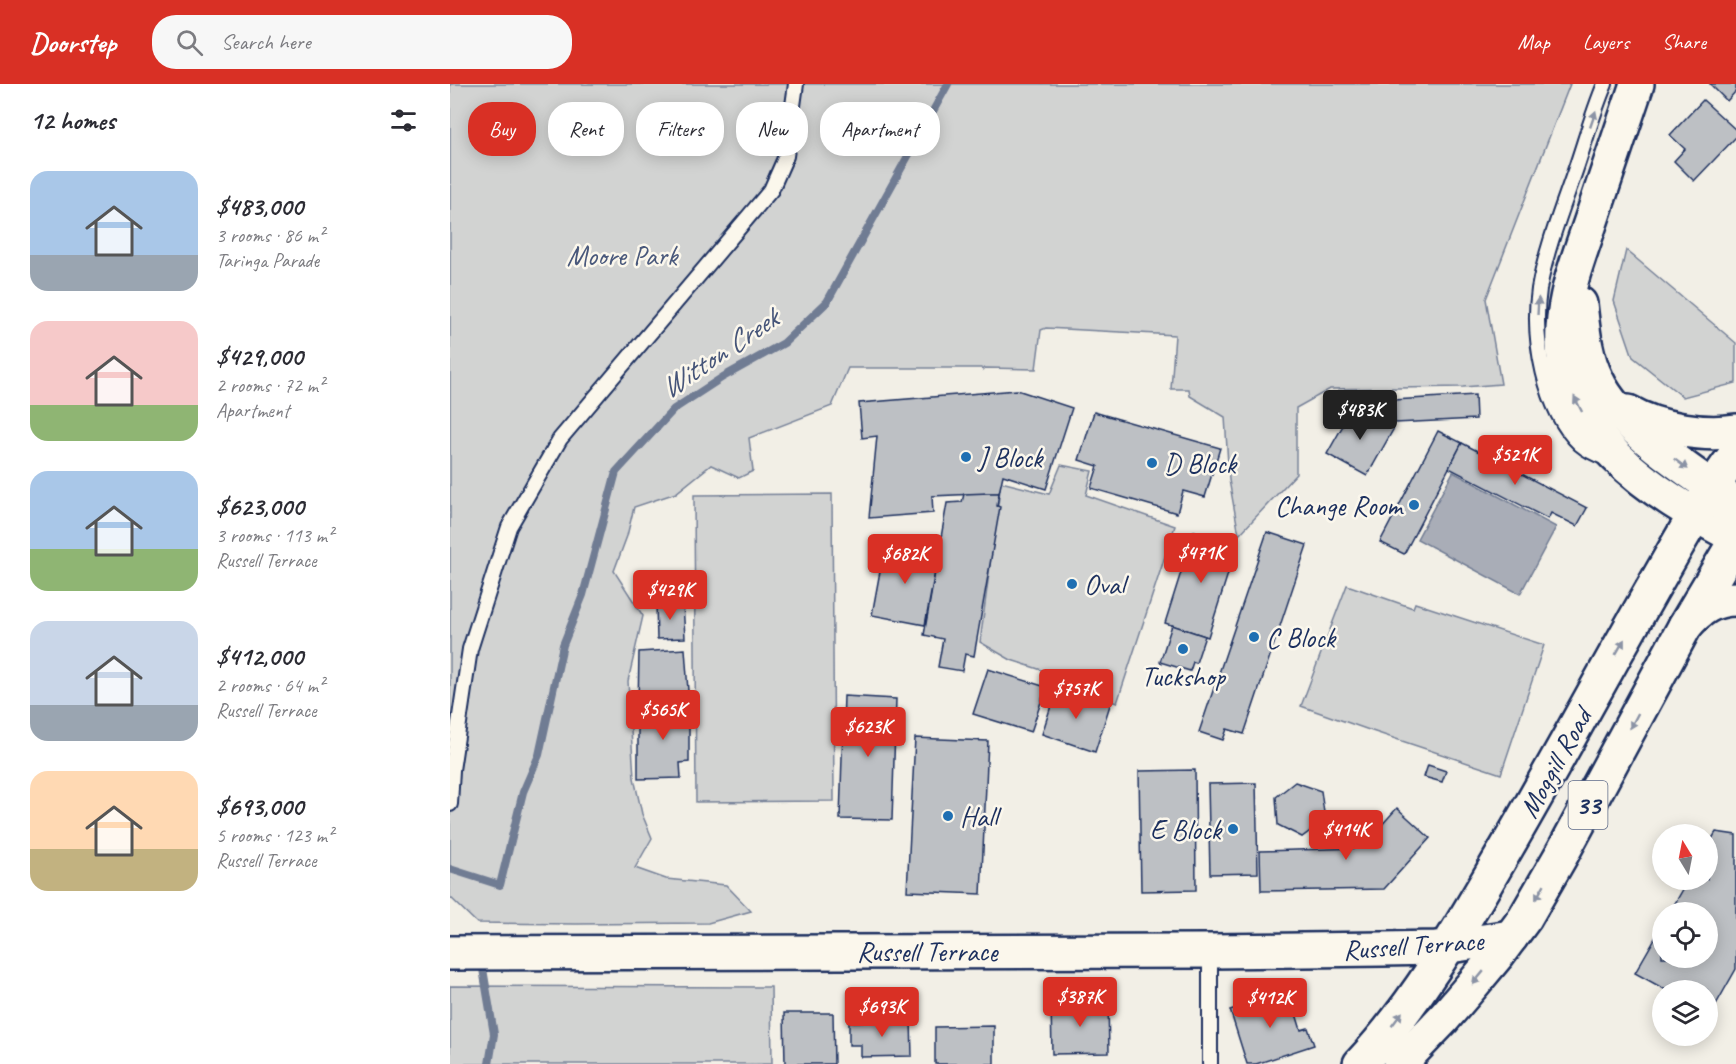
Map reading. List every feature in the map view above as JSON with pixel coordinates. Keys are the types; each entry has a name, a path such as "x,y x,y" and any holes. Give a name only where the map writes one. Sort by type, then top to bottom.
{"main road":[{"path":"1637,84 1569,286 1563,327 1566,370 1571,390 1588,421 1607,448 1623,464 1695,516 1736,539"},
{"path":"1580,255 1579,296 1583,331 1589,361 1600,387 1616,410 1632,426 1724,496"},
{"path":"1600,387 1626,411 1653,423 1692,430 1736,431"},
{"name":"Moggill Road","path":"1360,1064 1382,1040 1449,946 1551,772 1610,663 1695,516 1724,496 1736,454"},
{"name":"Moggill Road","path":"1400,1064 1452,1010 1525,918 1685,626 1736,539"},
{"path":"1685,626 1698,611 1708,605 1722,600 1736,599"},
{"name":"Russell Terrace","path":"450,953 1383,950 1449,946 1511,937"}],"lane":[{"path":"450,804 452,770 470,649 509,527 560,439 771,190 786,156 796,84"},
{"path":"1605,84 1545,264 1539,290 1538,334 1546,383 1562,421 1586,448 1623,464"},
{"path":"1210,951 1210,1064"}],"green space":[{"name":"Moore Park","path":"450,84 1570,84 1486,299 1501,384 1463,387 1330,389 1296,408 1296,474 1239,535 1229,480 1225,417 1190,396 1189,389 1171,389 1175,335 1046,328 1041,330 1036,369 848,368 832,406 749,438 753,471 739,478 711,465 676,493 634,507 627,536 614,571 643,616 628,681 634,778 642,814 652,838 635,868 666,879 726,885 751,911 708,923 477,923 450,897"},
{"path":"1626,250 1736,343 1736,383 1683,397 1633,357 1614,301"},
{"name":"Oval","path":"1061,465 1092,471 1086,495 1175,526 1117,703 1077,690 1066,678 1011,660 980,642 1001,482 1049,494"},
{"path":"832,494 834,801 696,802 694,495"},
{"path":"1347,585 1413,608 1415,603 1544,645 1501,774 1301,706"},
{"path":"450,986 771,987 772,1064 450,1064"}],"shaded area":[{"path":"1453,472 1556,527 1520,594 1417,539"}],"building":[{"path":"1710,84 1736,84 1736,91 1727,101"},
{"path":"1703,100 1736,130 1736,137 1694,181 1674,161 1685,149 1670,135"},
{"name":"J Block","path":"1017,390 1072,408 1046,489 1003,475 999,493 932,496 933,513 869,518 877,436 862,438 859,403"},
{"path":"1475,395 1476,419 1395,423 1394,400"},
{"path":"1354,406 1394,428 1367,476 1327,454"},
{"name":"D Block","path":"1094,412 1220,448 1205,497 1183,491 1177,513 1091,488 1098,466 1079,460"},
{"name":"Change Room","path":"1438,431 1462,443 1404,554 1380,542"},
{"path":"1462,443 1587,508 1577,526 1551,513 1548,519 1449,468"},
{"path":"999,493 997,506 1000,507 974,656 965,654 962,671 938,667 943,639 924,635 947,503 962,502 964,494"},
{"path":"1194,531 1237,545 1208,637 1165,623"},
{"name":"C Block","path":"1267,532 1307,545 1244,734 1227,729 1223,740 1199,732"},
{"path":"885,544 938,555 925,625 872,615"},
{"path":"683,603 685,638 657,639 656,604"},
{"name":"Tuckshop","path":"1172,625 1205,636 1196,663 1193,662 1190,671 1160,662"},
{"path":"685,649 689,705 638,708 639,652"},
{"path":"988,669 1046,687 1031,732 973,714"},
{"path":"1057,687 1110,705 1095,752 1042,734"},
{"path":"844,696 896,699 892,820 840,819"},
{"path":"689,705 689,762 680,763 681,778 638,779 638,708"},
{"name":"Hall","path":"915,738 988,741 981,894 907,891"},
{"path":"1428,765 1446,771 1442,782 1424,777"},
{"path":"1195,770 1196,890 1141,891 1139,771"},
{"path":"1295,782 1321,791 1325,820 1302,837 1278,825 1276,797"},
{"name":"E Block","path":"1256,783 1258,873 1210,874 1208,784"},
{"path":"1397,808 1430,838 1384,889 1261,891 1260,851 1361,848"},
{"path":"1718,832 1736,835 1736,969 1718,1001 1718,980 1652,980 1652,982 1635,973 1652,943 1652,968 1718,968 1718,902 1676,902 1683,890 1718,890"},
{"path":"1289,991 1301,1030 1308,1028 1314,1045 1256,1064 1247,1064 1230,1010"},
{"path":"1108,1001 1109,1053 1052,1054 1051,1002"},
{"path":"784,1013 833,1013 834,1064 785,1064"},
{"path":"911,1020 912,1056 861,1057 861,1045 849,1045 849,1022"},
{"path":"994,1026 994,1064 935,1064 935,1027"}],"waterway":[{"name":"Witton Creek","path":"450,869 500,885 523,792 539,755 563,645 583,595 616,472 674,409 723,377 784,343 827,302 948,84"},
{"name":"Witton Creek","path":"482,963 494,1034 489,1064"}],"place":[{"name":"J Block","path":"966,457"},
{"name":"D Block","path":"1152,463"},
{"name":"Change Room","path":"1414,505"},
{"name":"Oval","path":"1072,584"},
{"name":"C Block","path":"1254,637"},
{"name":"Tuckshop","path":"1183,649"},
{"name":"Hall","path":"948,816"},
{"name":"E Block","path":"1233,829"}]}
